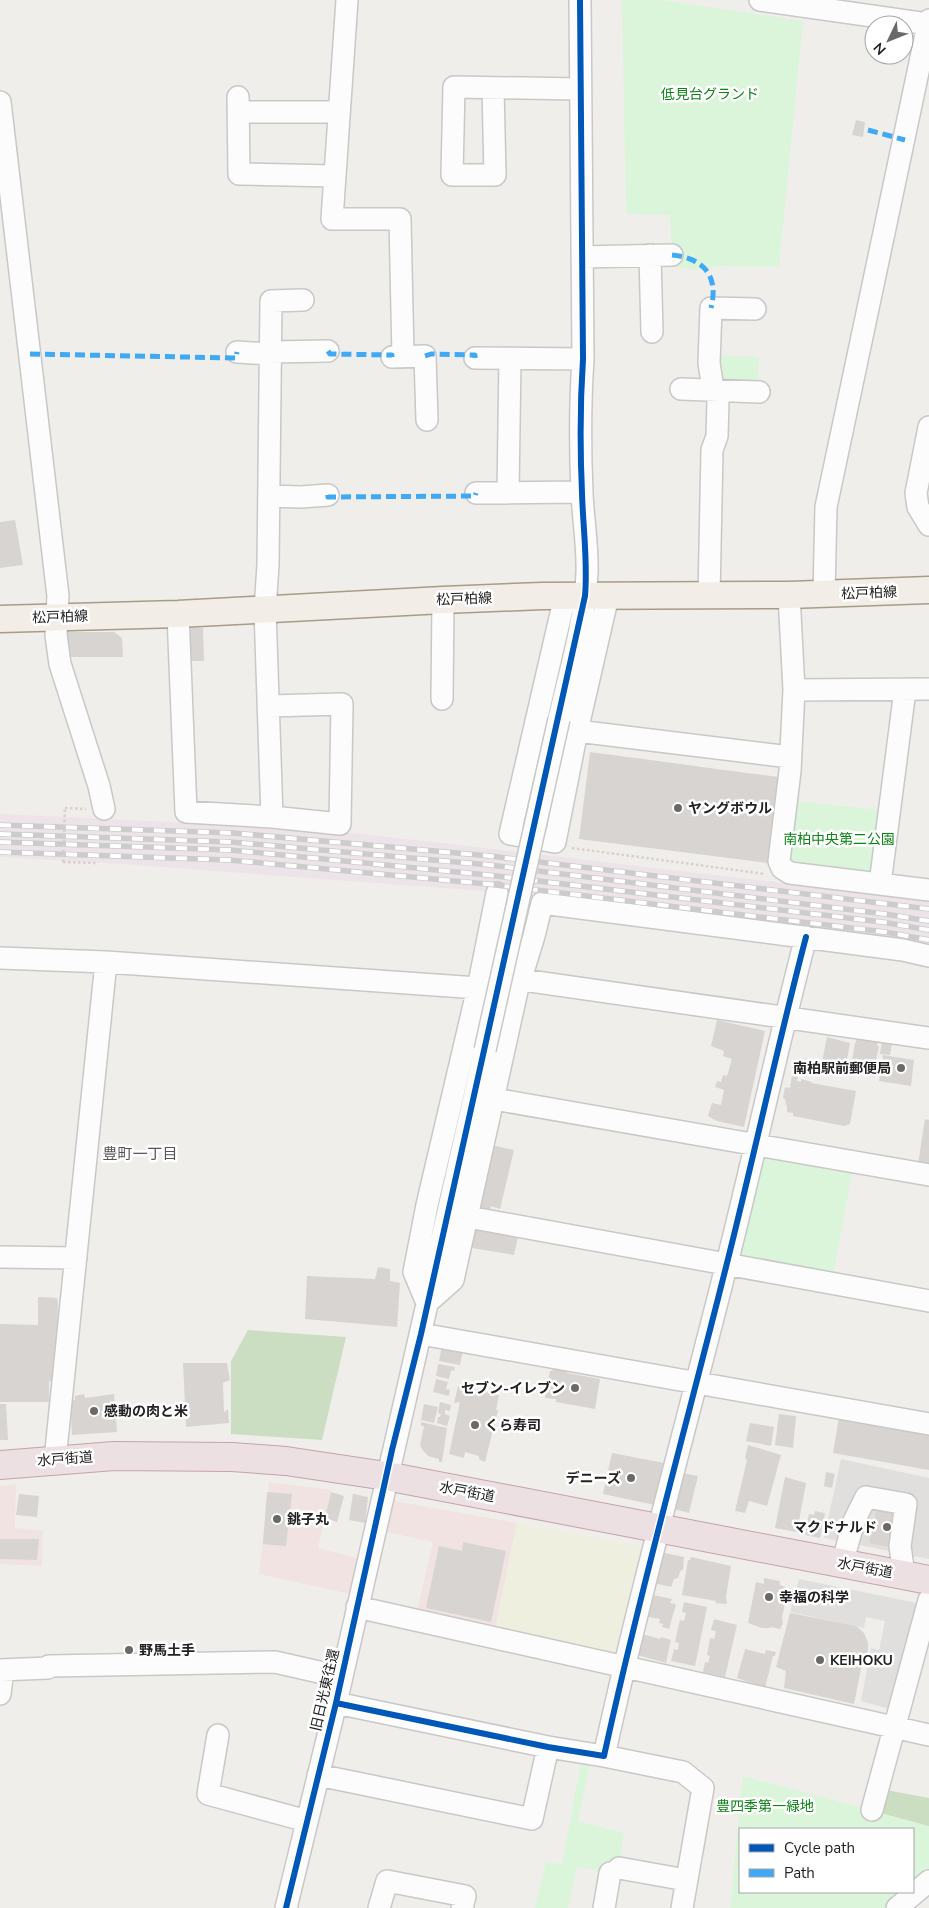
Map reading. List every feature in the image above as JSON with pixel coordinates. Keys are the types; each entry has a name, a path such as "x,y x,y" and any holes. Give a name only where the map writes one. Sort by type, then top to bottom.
{"highway":[{"name":"水戸街道","path":"0,1465 114,1456 232,1456 286,1461 386,1476 916,1578"}],"main road":[{"name":"松戸柏線","path":"0,619 178,614 442,600 586,596 789,596 929,590"}],"street":[{"path":"348,0 332,219 400,220 398,357 425,356 427,420"},
{"path":"580,0 583,359 580,400 582,492 587,571 586,596 576,736 555,842 510,834 533,735 586,596"},
{"path":"760,0 929,23 826,507 824,594"},
{"path":"493,88 580,89"},
{"path":"0,102 58,596 56,635 60,664 104,809"},
{"path":"334,176 239,174 238,104 339,107"},
{"path":"650,255 652,332"},
{"path":"582,256 672,255"},
{"path":"272,817 265,610 270,496 271,302 303,300"},
{"path":"709,596 712,450 717,436 718,400 713,389 708,363 711,308 755,309"},
{"path":"237,352 328,351"},
{"path":"475,358 583,359"},
{"path":"508,493 510,359"},
{"path":"681,389 759,392"},
{"path":"929,427 916,493 918,507 929,525"},
{"path":"476,493 582,492"},
{"path":"270,496 301,497 328,495"},
{"name":"旧日光東往還","path":"286,1908 342,1677 586,596"},
{"path":"789,596 794,690 790,757 779,861 782,868 790,873 929,890"},
{"path":"442,600 442,699"},
{"path":"178,614 186,812 272,817 340,824 342,704 269,706"},
{"path":"794,690 929,689"},
{"path":"880,884 905,690"},
{"path":"533,735 576,736 790,757"},
{"path":"497,893 479,981 427,1204 414,1272 427,1303 453,1280 521,980 542,903 904,950 929,956"},
{"path":"604,1756 624,1666 727,1265 806,937"},
{"path":"0,958 479,981 521,980 929,1038"},
{"path":"55,1460 106,962"},
{"path":"494,1099 929,1175"},
{"path":"468,1218 929,1301"},
{"path":"0,1257 76,1258"},
{"path":"420,1334 929,1424"},
{"path":"842,1564 854,1521 866,1497 906,1504 900,1546 916,1578"},
{"path":"872,1810 929,1600"},
{"path":"357,1607 929,1734"},
{"path":"0,1694 1,1670 48,1668 49,1666 275,1662 342,1677"},
{"path":"336,1703 548,1747 683,1772 703,1788 682,1908"},
{"path":"218,1735 208,1794 307,1820"},
{"path":"318,1775 532,1820 548,1747"},
{"path":"604,1908 614,1870 686,1880"},
{"path":"379,1908 387,1881 466,1896 462,1908"},
{"path":"897,1908 929,1881"}],"path":[{"path":"65,808 63,862 96,863"},
{"path":"555,842 560,846 768,874 782,868"}],"shaded area":[{"path":"0,814 215,824 364,834 929,900 929,954 509,893 121,864 0,857"},
{"path":"841,1459 929,1478 929,1559 824,1538"},
{"path":"269,1482 332,1490 318,1548 357,1558 350,1594 259,1574"},
{"path":"16,1484 15,1528 43,1531 42,1566 0,1564 0,1486"},
{"path":"392,1502 517,1523 495,1630 417,1611 433,1542 387,1532"},
{"path":"799,1579 917,1603 893,1710 861,1701 871,1648 879,1650 885,1621 866,1617 864,1628 790,1612"}],"green space":[{"name":"低見台グランド","path":"622,0 661,0 803,21 779,267 720,266 701,270 673,267 670,215 626,214"},
{"path":"719,355 759,357 758,382 724,380 720,377"},
{"name":"南柏中央第二公園","path":"794,801 882,810 874,872 791,867 786,860"},
{"path":"767,1155 852,1172 833,1276 741,1261 736,1253 759,1161"},
{"path":"248,1330 346,1337 322,1440 231,1434 231,1361"},
{"path":"517,1523 642,1547 646,1551 621,1652 614,1655 495,1630"},
{"path":"582,1756 591,1757 578,1821 624,1833 618,1874 577,1867 568,1908 535,1908 546,1862 562,1864"},
{"name":"豊四季第一緑地","path":"743,1776 929,1826 929,1873 914,1885 914,1828 739,1828 739,1893 905,1893 887,1908 730,1908"},
{"path":"881,1789 929,1798 929,1874 914,1828 845,1828 869,1824"}],"building":[{"path":"856,120 865,122 863,137 852,135"},
{"path":"15,520 23,565 0,568 0,522"},
{"path":"188,628 203,628 204,661 187,661"},
{"path":"63,632 114,632 122,638 123,657 72,657 66,651"},
{"name":"ヤングボウル","path":"590,752 778,777 767,863 579,839"},
{"path":"717,1020 765,1031 744,1127 717,1121 708,1116 712,1103 721,1105 724,1090 715,1087 717,1081 721,1082 723,1075 727,1076 732,1059 723,1056 724,1051 711,1046"},
{"path":"827,1037 850,1043 844,1075 816,1070 818,1061 822,1062"},
{"path":"858,1038 878,1041 877,1046 879,1046 876,1060 874,1060 872,1076 850,1072 855,1043"},
{"path":"882,1041 892,1043 890,1055 880,1054"},
{"path":"883,1055 914,1060 911,1086 879,1081"},
{"path":"792,1075 798,1077 797,1081 801,1082 801,1079 811,1083 856,1091 850,1124 844,1126 793,1116 793,1113 787,1112 787,1105 783,1098 785,1087 790,1088"},
{"path":"925,1119 929,1120 929,1166 918,1164"},
{"path":"491,1145 514,1150 500,1209 491,1206 490,1210 478,1207"},
{"path":"475,1228 518,1237 514,1255 472,1248"},
{"path":"378,1267 390,1269 390,1281 400,1283 397,1327 305,1319 307,1276 375,1279"},
{"path":"38,1297 57,1298 58,1303 57,1344 53,1382 49,1381 49,1402 0,1402 0,1324 38,1325"},
{"path":"442,1345 463,1349 460,1365 439,1361"},
{"path":"183,1363 227,1363 230,1380 223,1383 224,1412 228,1409 229,1423 186,1427"},
{"path":"438,1364 455,1367 454,1371 451,1370 449,1379 436,1376"},
{"path":"553,1367 567,1370 567,1373 600,1379 595,1409 556,1402 556,1399 545,1398 550,1371 553,1370"},
{"path":"436,1379 448,1382 446,1389 450,1390 449,1396 433,1392"},
{"path":"458,1386 499,1395 496,1410 498,1410 485,1462 479,1459 479,1456 465,1452 464,1458 449,1454 460,1402 454,1403"},
{"path":"84,1394 85,1398 114,1394 117,1432 72,1435 70,1399 75,1400 75,1396"},
{"path":"440,1402 451,1405 450,1411 445,1410 445,1414 450,1416 447,1426 437,1423 438,1417 441,1414 438,1413"},
{"path":"0,1404 6,1404 8,1440 0,1440"},
{"path":"424,1404 438,1407 434,1423 421,1420"},
{"path":"779,1414 796,1416 793,1448 775,1445"},
{"path":"839,1417 929,1433 929,1470 833,1453"},
{"path":"421,1422 447,1428 442,1462 439,1462 439,1459 428,1456 422,1449 420,1445 424,1426 421,1426"},
{"path":"750,1423 774,1427 771,1446 746,1441"},
{"path":"748,1445 781,1455 767,1506 749,1501 745,1513 735,1511 747,1460 745,1458"},
{"path":"612,1453 664,1463 655,1505 603,1494"},
{"path":"678,1472 698,1476 689,1513 670,1508"},
{"path":"826,1472 835,1474 832,1488 824,1486"},
{"path":"785,1477 806,1483 797,1532 775,1528"},
{"name":"銚子丸","path":"267,1492 292,1494 286,1546 263,1544"},
{"path":"331,1492 344,1496 337,1522 325,1518"},
{"path":"19,1494 39,1496 37,1517 16,1515"},
{"path":"353,1494 368,1497 365,1523 349,1520"},
{"path":"877,1507 902,1511 895,1548 869,1543"},
{"path":"815,1511 825,1513 820,1538 805,1535 809,1514 814,1515"},
{"path":"0,1539 39,1539 37,1560 0,1559"},
{"path":"463,1542 506,1551 491,1622 426,1608 439,1546 462,1551"},
{"path":"660,1552 684,1557 683,1570 681,1570 678,1578 674,1579 671,1587 654,1583"},
{"path":"691,1557 731,1566 726,1597 727,1604 682,1595 688,1560"},
{"path":"764,1578 780,1581 780,1585 788,1588 782,1618 783,1623 780,1629 762,1628 748,1623 756,1582 764,1584"},
{"path":"649,1594 672,1599 670,1603 676,1604 669,1629 662,1627 663,1624 659,1623 660,1619 644,1616"},
{"path":"684,1602 707,1607 695,1666 671,1661 674,1649 678,1650 679,1643 675,1642 680,1620 684,1621 686,1613 682,1612"},
{"name":"KEIHOKU","path":"790,1613 856,1626 864,1633 868,1643 868,1653 864,1653 854,1704 784,1688 786,1671 776,1667"},
{"path":"714,1619 737,1625 725,1677 703,1672 705,1662 708,1663 710,1656 707,1655 710,1638 714,1639 716,1631 711,1630"},
{"path":"638,1633 671,1640 666,1663 633,1654"},
{"path":"745,1649 765,1654 766,1650 776,1652 775,1656 773,1656 765,1688 737,1678"}],"railway":[{"path":"0,825 233,833 490,856 929,909"},
{"path":"0,834 231,842 490,865 929,921"},
{"path":"0,842 230,850 488,875 882,922 929,930"},
{"path":"0,852 229,860 487,884 885,932 929,940"}],"marked path":[{"path":"868,130 905,140"},
{"path":"672,255 693,260 706,271 711,278 713,287 711,308"},
{"path":"328,351 330,354 392,355 392,357"},
{"path":"30,354 236,358 237,352"},
{"path":"425,356 431,354 475,355 475,358"},
{"path":"328,495 328,497 475,496 476,493"}],"cycle path":[{"path":"286,1908 336,1703 392,1450 421,1334 585,596 586,558 581,443 583,359 580,0"},
{"path":"336,1703 548,1747 604,1756 632,1633 736,1226 806,937"}],"place":[{"name":"ヤングボウル","path":"678,808"},
{"name":"南柏駅前郵便局","path":"901,1068"},
{"name":"セブン-イレブン","path":"575,1388"},
{"name":"感動の肉と米","path":"94,1411"},
{"name":"くら寿司","path":"475,1425"},
{"name":"デニーズ","path":"631,1478"},
{"name":"銚子丸","path":"277,1519"},
{"name":"マクドナルド","path":"887,1527"},
{"name":"幸福の科学","path":"769,1597"},
{"name":"野馬土手","path":"129,1650"},
{"name":"KEIHOKU","path":"820,1660"}],"district":[{"name":"豊町一丁目","path":"140,1154"}]}
